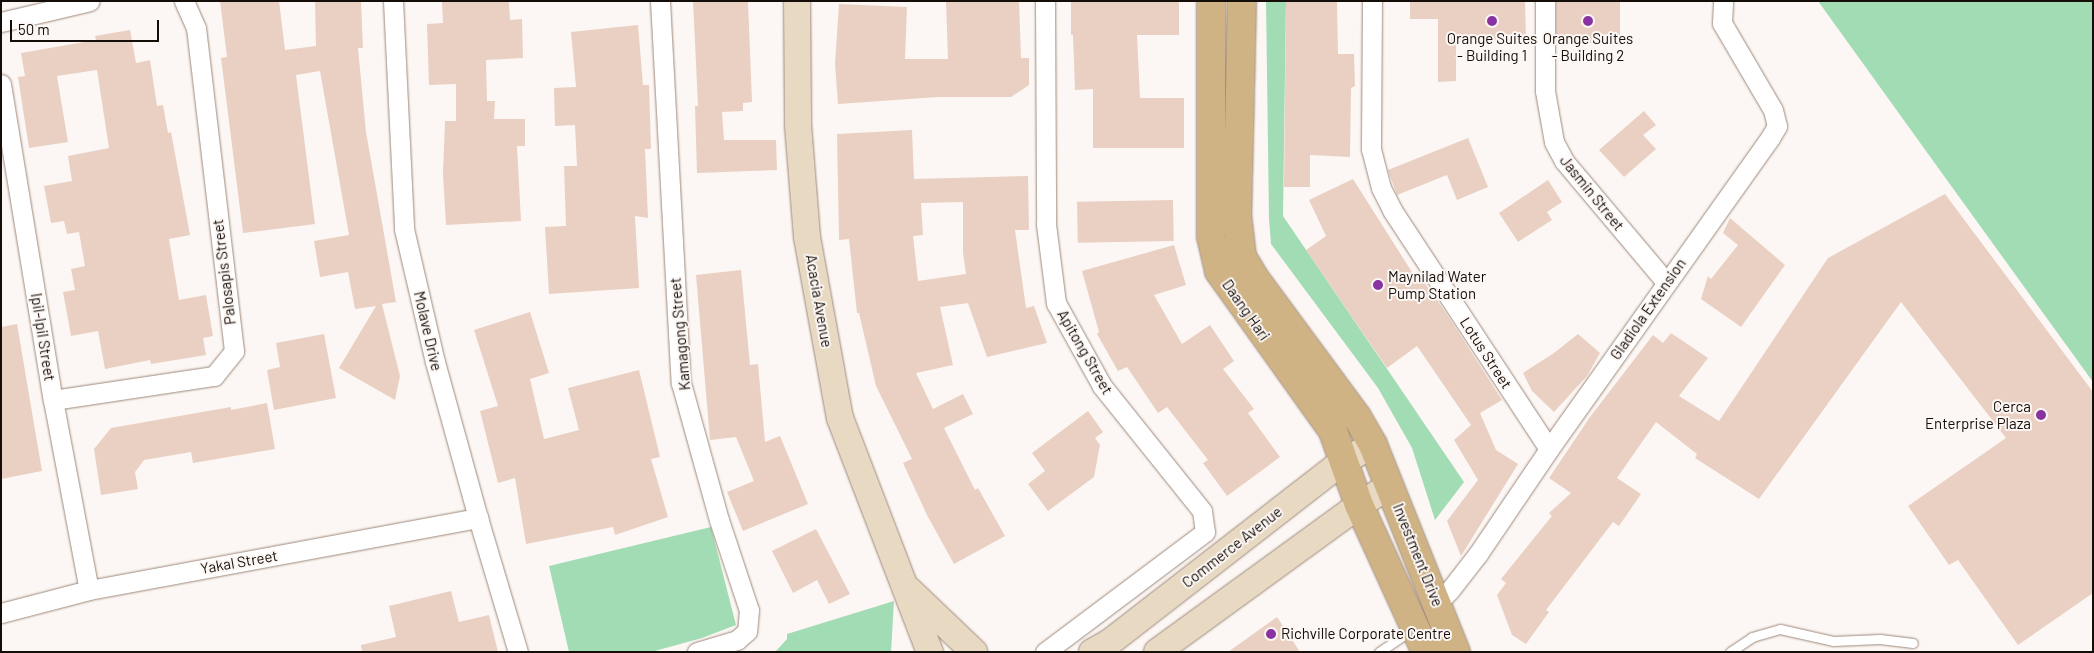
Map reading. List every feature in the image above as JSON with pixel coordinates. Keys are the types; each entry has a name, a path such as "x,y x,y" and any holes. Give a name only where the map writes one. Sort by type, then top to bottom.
{"main road":[{"name":"Daang Hari","path":"1211,1 1211,236 1219,271 1332,431 1359,505"},
{"name":"Daang Hari","path":"1242,1 1237,215 1242,257 1256,280 1357,416 1373,445 1390,486"},
{"name":"Investment Drive","path":"1390,486 1456,652"},
{"name":"Investment Drive","path":"1359,505 1421,641"}],"street":[{"path":"1,22 90,1"},
{"name":"Palosapis Street","path":"53,400 214,376 234,351 196,28 184,1"},
{"name":"Molave Drive","path":"393,1 404,230 435,362 478,518 518,652"},
{"name":"Kamagong Street","path":"660,1 681,383 719,520 749,610 747,631 737,640 697,652"},
{"name":"Acacia Avenue","path":"797,1 798,125 807,236 840,418 930,652"},
{"name":"Apitong Street","path":"1045,1 1046,224 1056,303 1102,386 1202,511 1205,532 1045,652"},
{"name":"Lotus Street","path":"1372,1 1371,149 1381,188 1392,210 1549,449"},
{"name":"Jasmin Street","path":"1545,1 1545,92 1554,142 1564,161 1666,282"},
{"name":"Gladiola Extension","path":"1437,603 1450,590 1478,554 1549,449 1777,126 1773,110 1722,23 1723,1"},
{"name":"Ipil-Ipil Street","path":"1,84 53,400 88,590"},
{"name":"Commerce Avenue","path":"1092,652 1110,642 1342,462 1373,445"},
{"path":"1157,652 1359,505 1390,486"},
{"name":"Yakal Street","path":"1,613 88,590 478,518"},
{"path":"908,652 910,599"},
{"name":"Acacia Avenue","path":"910,599 974,652"}],"lane":[{"path":"1730,652 1752,637 1780,630 1833,641 1880,640 1913,643"},
{"path":"1379,652 1406,634 1421,641"}],"green space":[{"path":"1266,1 1286,1 1283,216 1464,482 1435,520 1412,448 1378,388 1271,244"},
{"path":"1818,1 2093,1 2093,382 1944,176"},
{"path":"711,527 736,625 702,638 651,652 569,652 549,566"},
{"path":"894,601 891,652 775,652 787,639 787,634"}],"building":[{"path":"220,1 279,1 285,50 316,46 315,1 361,1 363,48 358,48 366,132 396,302 382,304 400,376 395,400 339,368 376,306 355,309 348,272 320,277 314,241 349,235 320,71 296,75 315,224 243,233 221,58 227,57"},
{"path":"442,1 509,1 510,20 522,19 523,58 486,60 487,101 495,101 494,119 525,119 525,146 517,146 521,221 446,225 443,174 445,121 456,121 456,84 429,85 427,24 443,23"},
{"path":"693,1 748,1 752,102 743,103 743,111 722,112 724,140 776,140 777,170 697,173 695,106 698,106"},
{"path":"946,1 1019,1 1021,58 1029,58 1029,85 1011,97 938,97 838,104 835,64 839,4 907,7 905,59 948,59"},
{"path":"1071,1 1179,1 1179,35 1137,35 1140,98 1184,98 1184,148 1093,148 1093,89 1075,90 1073,35 1071,35"},
{"path":"1286,1 1337,1 1338,54 1354,54 1355,86 1351,88 1350,157 1310,155 1310,187 1284,187"},
{"path":"1410,1 1525,1 1526,40 1456,42 1456,81 1438,82 1438,19 1410,19"},
{"name":"Orange Suites - Building 2","path":"1556,1 1620,1 1620,43 1556,43"},
{"path":"638,25 643,85 649,85 651,149 645,149 648,218 635,216 639,288 549,294 545,227 566,226 564,166 577,166 575,125 555,126 554,88 576,87 571,32"},
{"path":"130,30 136,63 150,60 157,106 163,105 168,133 171,132 190,235 169,239 179,300 206,295 213,336 203,338 206,355 151,364 150,360 105,369 98,331 71,336 63,292 75,290 71,269 85,266 79,232 67,234 64,221 51,223 44,186 72,181 68,156 109,148 97,70 57,76 68,142 29,148 18,77 25,76 21,53 96,40 95,36"},
{"path":"1644,111 1656,125 1643,135 1656,149 1624,177 1599,150"},
{"path":"912,130 914,179 1028,176 1029,230 1015,230 1026,308 1034,306 1047,343 987,357 968,303 940,307 953,365 916,373 933,409 963,394 973,414 944,428 975,490 978,488 1005,536 954,564 927,515 903,463 912,459 876,386 859,313 857,313 849,239 839,240 837,134","holes":["963,202 963,253 966,274 918,281 913,236 923,235 921,203"]},
{"path":"1468,138 1488,187 1457,200 1447,175 1397,195 1388,170"},
{"path":"1353,179 1417,280 1421,278 1446,313 1502,400 1480,413 1496,450 1518,464 1461,556 1447,521 1478,480 1454,440 1471,425 1417,346 1387,368 1306,250 1326,236 1309,200"},
{"path":"1548,180 1562,202 1547,212 1552,220 1518,242 1499,213"},
{"name":"Cerca Enterprise Plaza","path":"1945,194 2093,392 2093,593 2018,645 1958,560 1949,565 1908,506 2006,438 1901,302 1759,499 1695,458 1697,454 1656,422 1617,478 1641,494 1619,526 1613,522 1546,610 1549,612 1526,644 1512,635 1497,595 1506,583 1501,579 1552,516 1549,513 1571,493 1549,478 1590,417 1653,335 1663,343 1671,333 1708,358 1679,396 1719,421 1828,258"},
{"path":"1173,200 1174,241 1078,243 1077,202"},
{"path":"1730,218 1785,265 1741,327 1701,299 1708,276 1711,279 1738,245 1723,233"},
{"path":"1174,245 1186,285 1154,295 1182,344 1210,325 1234,361 1223,369 1254,409 1248,413 1280,457 1227,496 1203,463 1208,460 1167,407 1158,413 1127,367 1118,371 1097,334 1099,332 1082,271"},
{"path":"741,270 750,365 758,364 765,442 780,436 808,504 743,531 727,492 754,481 736,437 710,440 696,275"},
{"path":"530,312 549,373 530,379 544,439 579,430 568,388 639,370 660,457 651,459 668,517 615,535 613,527 526,544 515,478 498,483 480,411 498,406 474,330"},
{"path":"17,324 42,471 1,479 1,327"},
{"path":"324,334 336,398 274,410 267,370 280,367 276,343"},
{"path":"1578,334 1600,353 1587,376 1554,412 1532,391 1523,373 1554,353"},
{"path":"267,403 275,449 193,463 191,452 144,460 135,472 138,489 101,495 94,449 111,428 231,407 231,410"},
{"path":"1088,411 1103,432 1095,438 1100,445 1094,477 1048,511 1028,484 1045,471 1032,453"},
{"path":"816,529 850,594 829,604 817,580 793,593 772,551"},
{"path":"451,591 459,622 489,615 498,652 362,652 361,645 396,637 389,606"},
{"name":"Richville Corporate Centre","path":"1277,617 1300,652 1228,652"}],"place":[{"name":"Orange Suites - Building 1","path":"1492,21"},
{"name":"Orange Suites - Building 2","path":"1588,21"},
{"name":"Maynilad Water Pump Station","path":"1378,285"},
{"name":"Cerca Enterprise Plaza","path":"2041,415"},
{"name":"Richville Corporate Centre","path":"1271,634"}]}
